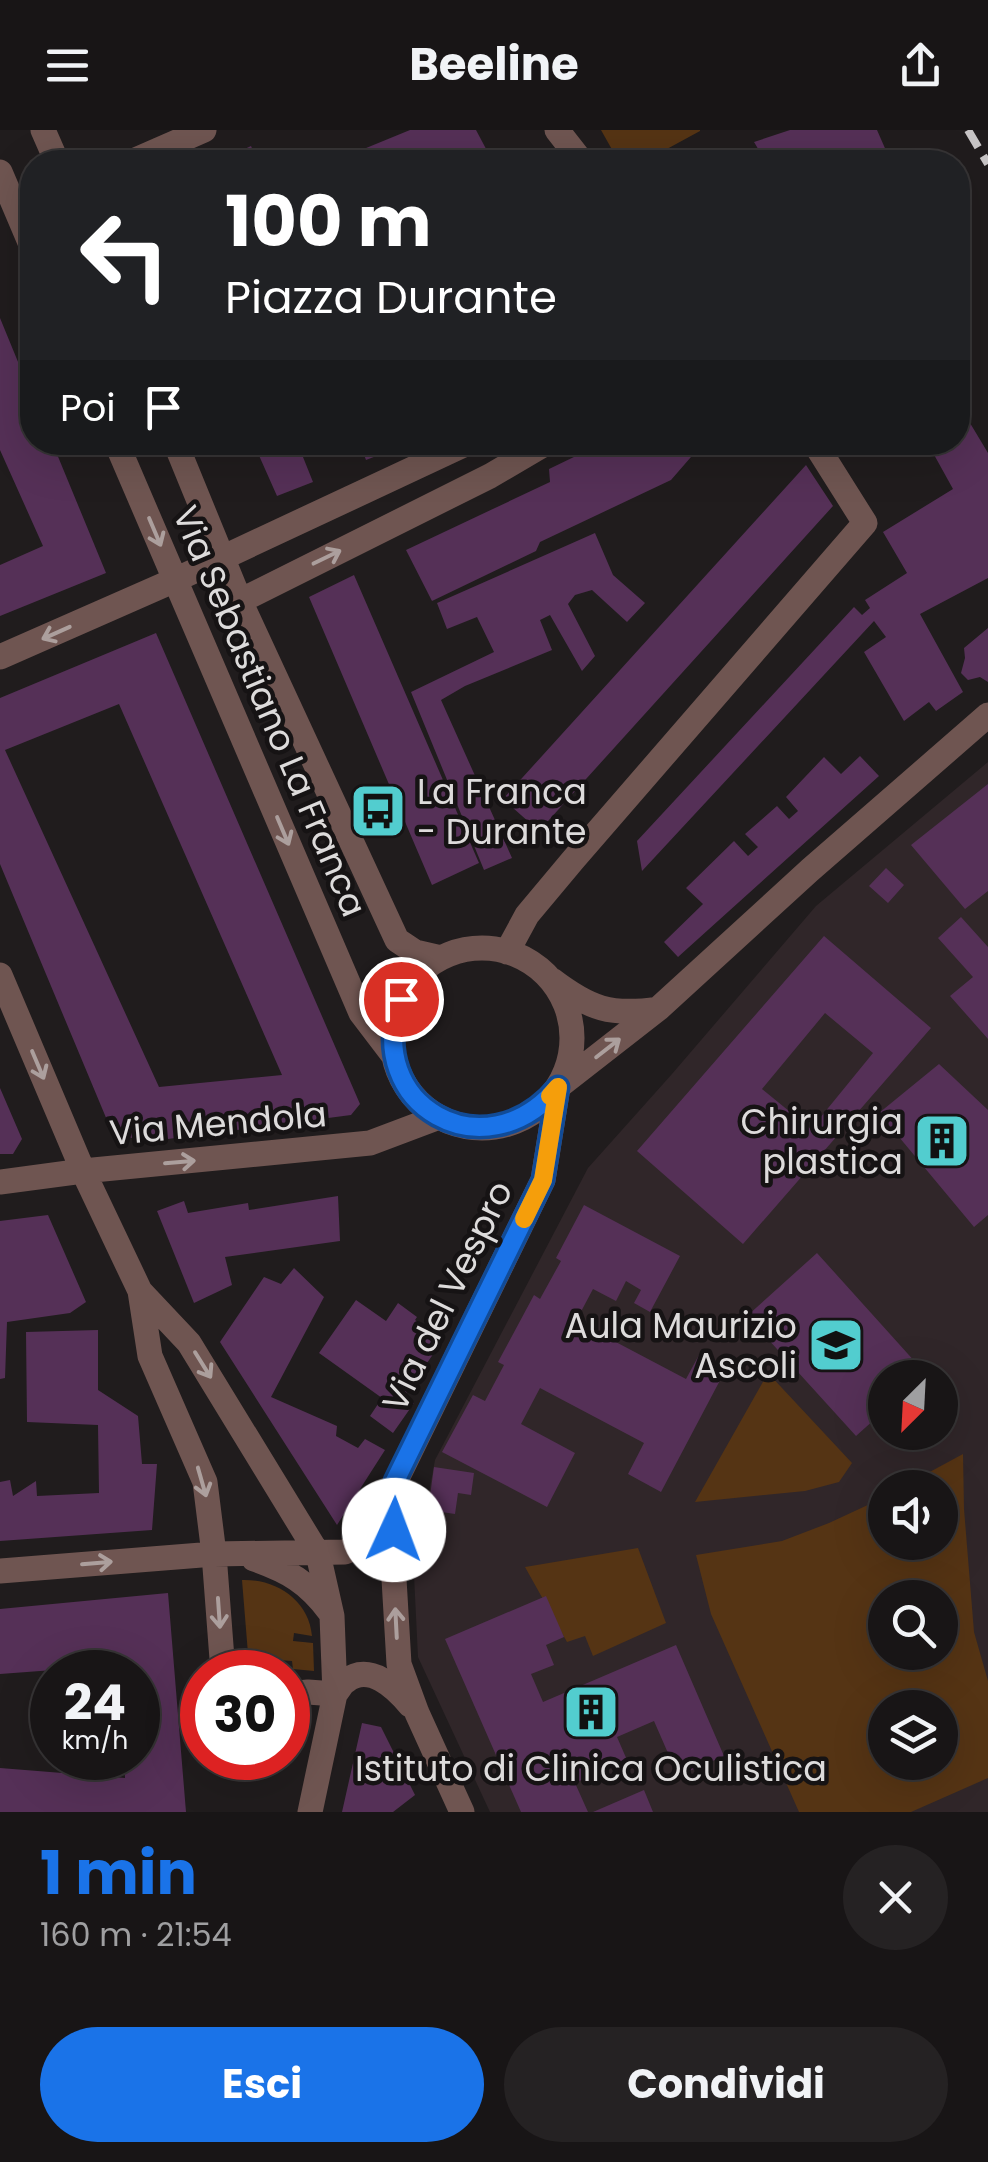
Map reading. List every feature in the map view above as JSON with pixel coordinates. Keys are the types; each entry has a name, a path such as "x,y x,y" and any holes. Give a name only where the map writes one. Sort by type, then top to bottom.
{"street":[{"path":"158,150 204,130"},
{"path":"557,130 573,150"},
{"path":"0,172 17,215"},
{"name":"Via Sebastiano La Franca","path":"122,455 361,1013 394,1056"},
{"name":"Via Sebastiano La Franca","path":"180,455 240,601 397,940 415,952 441,958"},
{"path":"0,657 176,580 442,455"},
{"path":"240,601 526,455"},
{"path":"507,952 527,915 561,874 865,522 822,455"},
{"path":"658,1009 602,1009 507,952 474,949 441,958 411,982 394,1017 394,1056 405,1084 438,1117 470,1127 504,1126 535,1111 558,1087 658,1009 988,714"},
{"path":"0,975 83,1171 140,1290 150,1356 205,1482 227,1554 224,1650"},
{"path":"547,977 564,1002 571,1030 569,1059 558,1087"},
{"name":"Via del Vespro","path":"0,1571 227,1554 344,1552 367,1540 543,1180 558,1087"},
{"name":"Via Mendola","path":"0,1182 370,1144 438,1117"},
{"path":"140,1290 189,1343 318,1554 332,1616 335,1694 310,1812"},
{"path":"395,1481 394,1578 399,1664 462,1812"},
{"path":"227,1554 276,1567 302,1581 332,1616"},
{"path":"335,1694 347,1679 364,1675 381,1678 398,1690 417,1713"},
{"path":"310,1692 335,1694"}],"shaded area":[{"path":"601,130 700,130 665,150 612,150"},
{"path":"988,762 988,1812 490,1812 418,1657 414,1575 435,1460 588,1168 816,906"},
{"path":"768,1373 852,1463 839,1482 805,1491 695,1502"},
{"path":"963,1454 974,1632 988,1681 988,1778 911,1812 799,1812 711,1614 696,1555 782,1541 868,1505 868,1560 958,1560 958,1470 933,1470"},
{"path":"638,1548 666,1623 593,1656 585,1636 567,1642 525,1567"},
{"path":"242,1580 278,1588 305,1612 312,1636 294,1633 293,1641 313,1643 314,1671 310,1671 310,1650 248,1650"}],"building":[{"path":"410,130 476,130 487,150 361,150"},
{"path":"790,130 877,130 886,150 759,150 754,142"},
{"path":"0,318 20,367 20,455 57,455 106,573 0,616 0,565 43,546 0,450"},
{"path":"970,423 988,453 988,578 920,614 963,692 936,711 929,702 904,721 864,652 886,637 874,621 642,871 637,841 854,607 862,615 870,608 865,600 907,573 883,532 953,489 934,455 970,455"},
{"path":"259,455 302,455 313,482 277,496"},
{"path":"578,455 693,455 671,480 540,542 536,551 432,601 406,550 550,482 549,469"},
{"path":"806,465 833,506 539,831 503,799"},
{"path":"595,533 613,575 645,603 627,622 592,590 575,595 568,604 595,656 582,671 550,615 540,620 552,650 441,700 512,858 484,870 411,692 494,652 477,617 447,629 437,603"},
{"path":"354,575 479,863 432,885 309,597"},
{"path":"988,628 988,682 980,677 968,680 961,673 964,648"},
{"path":"156,633 360,1104 351,1115 145,1142 112,1132 0,864 0,698","holes":["119,704 282,1075 159,1087 5,750"]},
{"path":"860,756 879,776 678,957 664,942 703,904 686,888 734,841 748,856 758,847 745,834 777,806 789,819 798,811 786,797 824,757 841,774"},
{"path":"988,784 988,891 965,909 911,845"},
{"path":"886,868 904,885 888,903 869,886"},
{"path":"961,917 988,947 988,1039 950,996 973,977 938,938"},
{"path":"824,936 931,1028 743,1244 637,1151","holes":["825,1013 873,1053 811,1129 762,1089"]},
{"name":"Chirurgia plastica","path":"939,1064 988,1110 988,1215 974,1227 879,1113"},
{"path":"0,1088 22,1139 13,1154 0,1154"},
{"path":"338,1196 340,1241 225,1257 232,1285 194,1303 157,1211 184,1201 188,1213 248,1203 249,1210"},
{"path":"584,1205 680,1256 650,1312 634,1303 641,1290 626,1281 616,1301 593,1289 576,1321 686,1379 699,1355 726,1369 661,1492 628,1474 644,1443 540,1388 521,1424 575,1453 547,1507 442,1452 473,1395 485,1401 504,1365 498,1362 534,1295 540,1299 561,1261 556,1258"},
{"path":"48,1215 86,1302 70,1313 7,1322 5,1378 0,1379 0,1221"},
{"name":"Aula Maurizio Ascoli","path":"817,1253 913,1360 868,1360 868,1425 856,1436 747,1316"},
{"path":"294,1268 324,1297 271,1397 337,1426 336,1436 358,1448 365,1439 385,1450 337,1525 220,1342 264,1277 281,1284"},
{"path":"356,1300 386,1321 398,1303 443,1340 404,1396 414,1403 393,1433 370,1416 382,1398 319,1353"},
{"path":"98,1330 98,1390 138,1416 142,1464 157,1464 152,1530 0,1541 0,1482 10,1480 13,1496 36,1481 37,1496 99,1493 98,1425 27,1422 26,1332"},
{"path":"434,1467 474,1473 471,1495 458,1493 455,1514 428,1510"},
{"path":"168,1593 180,1780 183,1780 186,1812 0,1812 0,1768 30,1770 30,1780 160,1780 160,1650 30,1650 30,1672 0,1674 0,1609"},
{"name":"Istituto di Clinica Oculistica","path":"546,1596 564,1637 546,1645 554,1665 531,1674 543,1702 676,1645 724,1756 678,1776 654,1721 617,1737 627,1760 575,1783 588,1812 521,1812 445,1639"},
{"path":"362,1723 381,1727 415,1795 393,1812 342,1812"},
{"name":"Istituto di Clinica Oculistica","path":"644,1790 653,1812 593,1812"}],"railway":[{"path":"968,130 988,164"}],"slow traffic":[{"path":"524,1219 543,1180 558,1087 550,1096"}],"place":[{"name":"La Franca - Durante","path":"378,811"},
{"name":"Chirurgia plastica","path":"942,1141"},
{"name":"Aula Maurizio Ascoli","path":"836,1345"},
{"name":"Istituto di Clinica Oculistica","path":"591,1712"}],"route":[{"path":"394,1530 395,1481 543,1180 558,1087 535,1111 504,1126 470,1127 438,1117 414,1097 398,1070 392,1036 401,999"}]}
